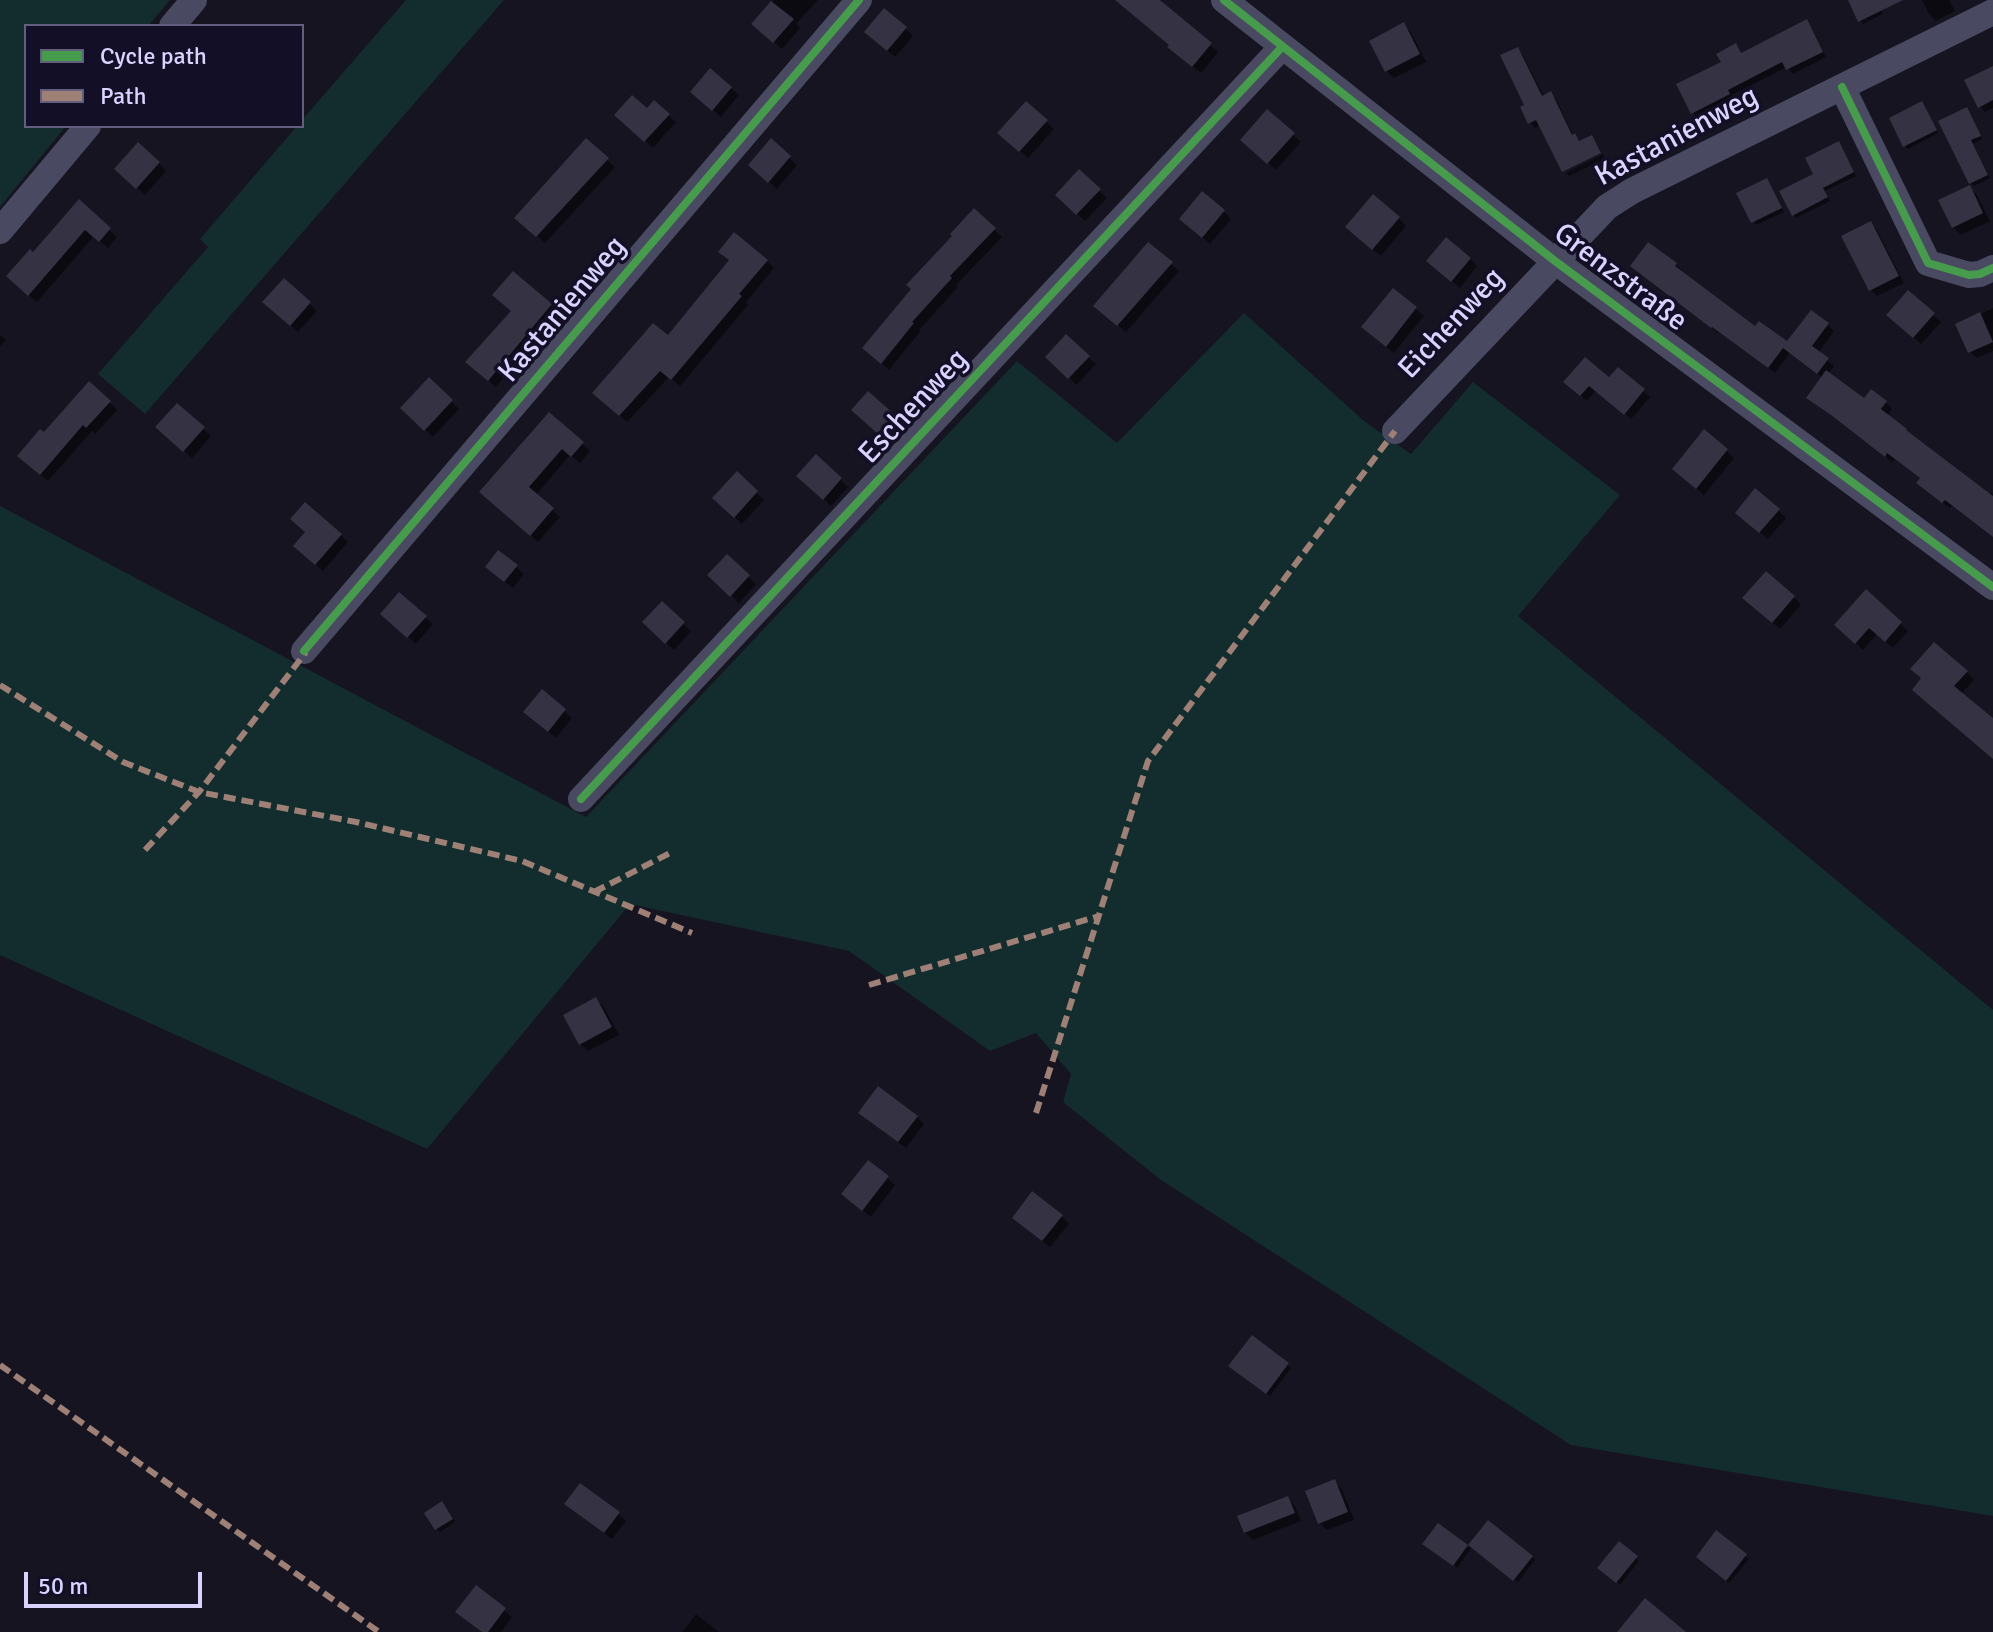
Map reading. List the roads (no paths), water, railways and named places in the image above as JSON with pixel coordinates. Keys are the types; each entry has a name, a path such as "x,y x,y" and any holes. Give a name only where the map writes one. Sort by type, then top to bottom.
{"street":[{"path":"174,24 194,0"},
{"name":"Kastanienweg","path":"304,651 859,0"},
{"name":"Grenzstraße","path":"1224,0 1555,261 1993,587"},
{"name":"Kastanienweg","path":"1555,261 1607,207 1632,191 1993,12"},
{"name":"Eschenweg","path":"581,799 1282,47"},
{"path":"1842,87 1928,263 1969,275 1993,268"},
{"path":"0,231 86,128"},
{"name":"Eichenweg","path":"1395,431 1555,261"}]}
